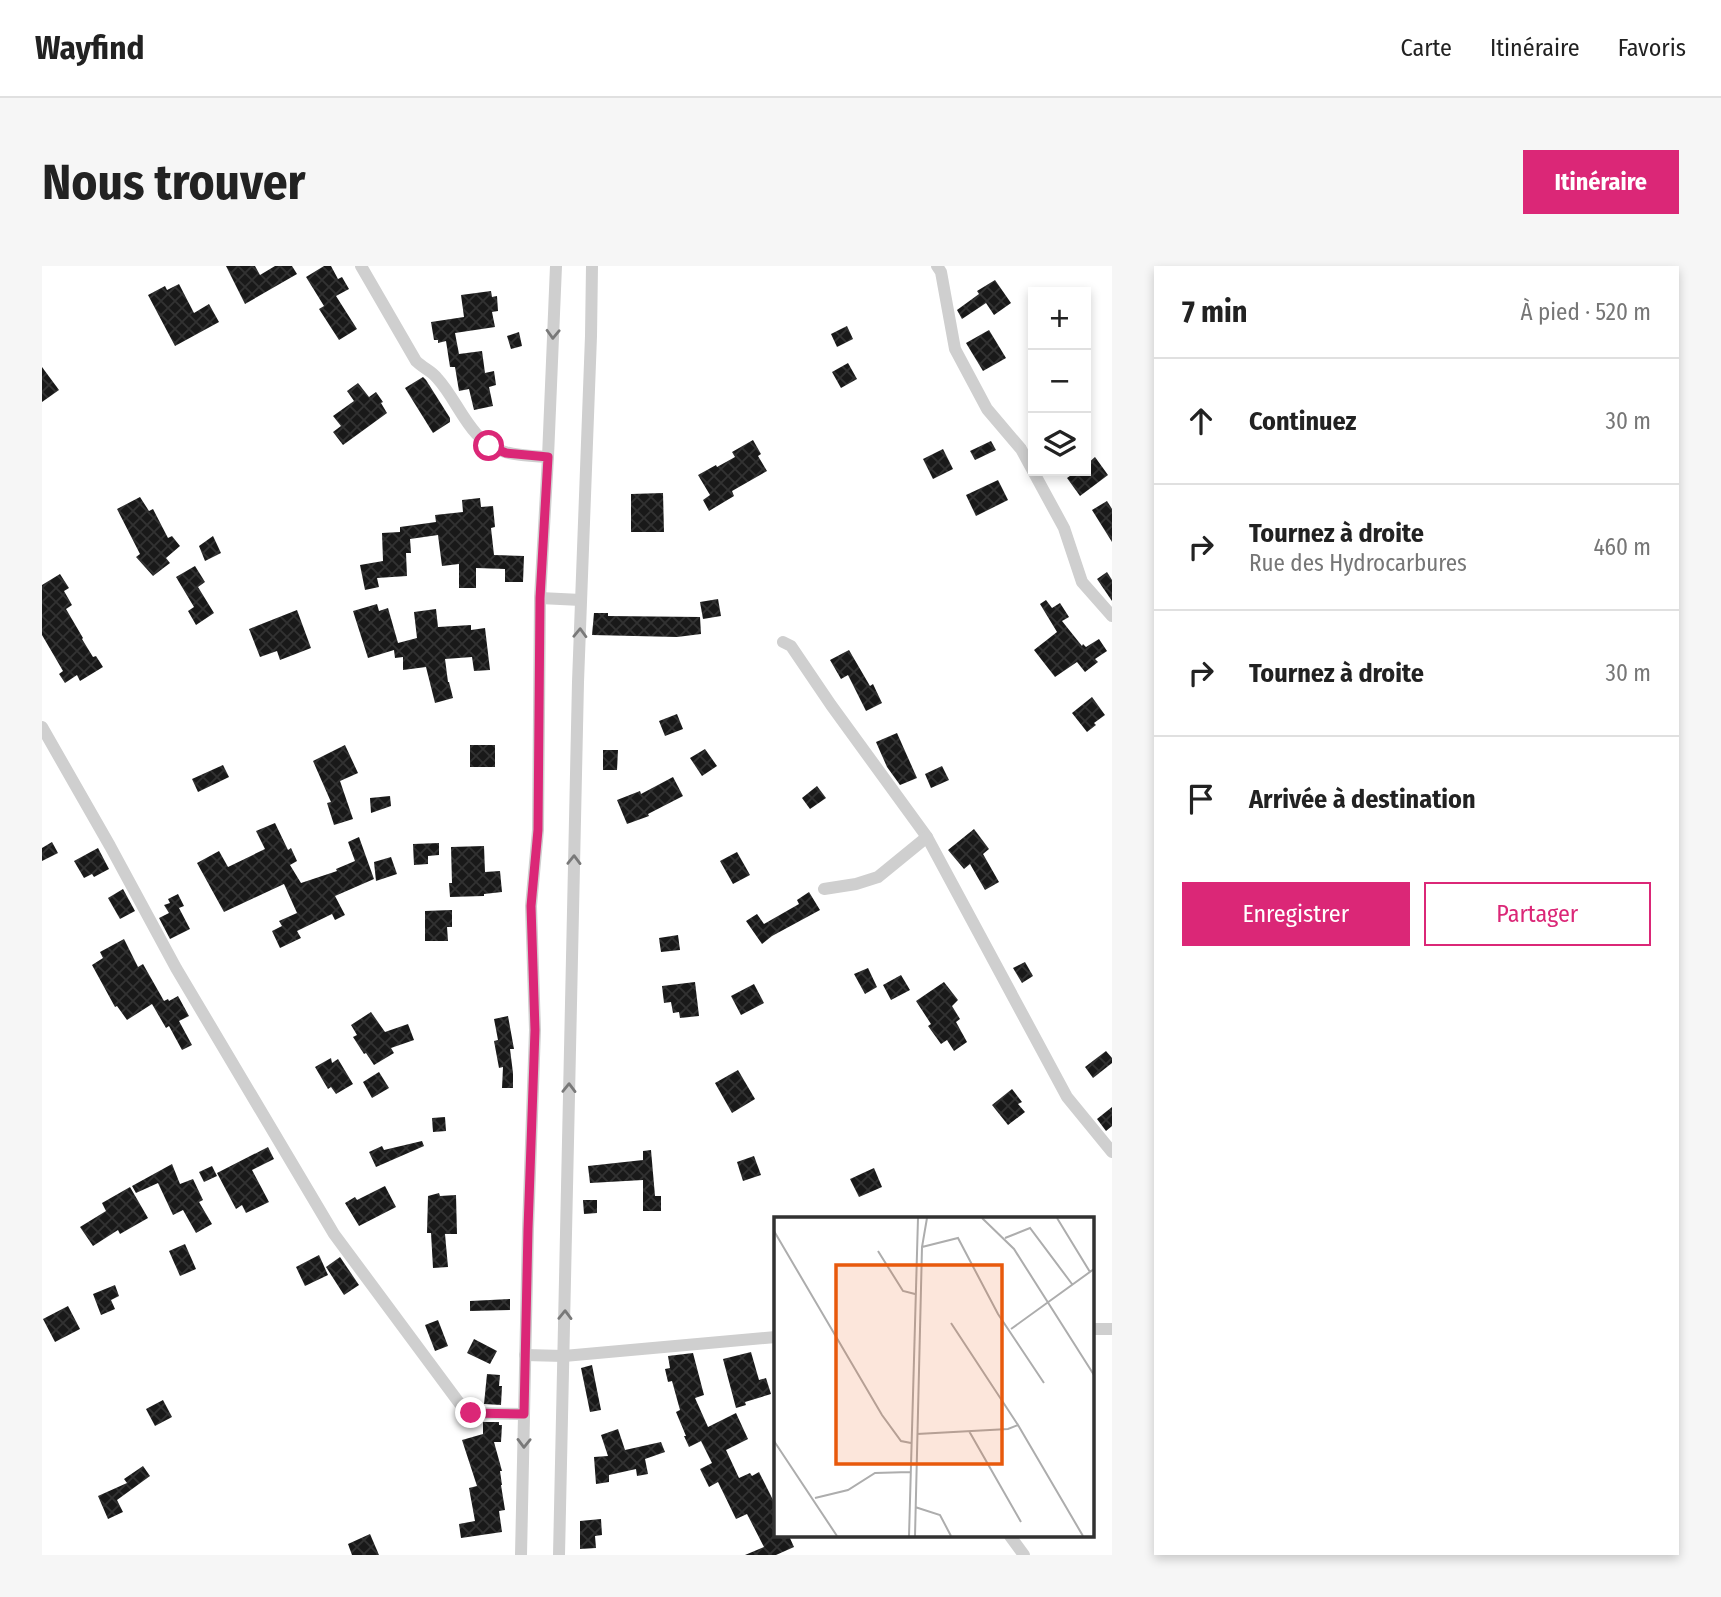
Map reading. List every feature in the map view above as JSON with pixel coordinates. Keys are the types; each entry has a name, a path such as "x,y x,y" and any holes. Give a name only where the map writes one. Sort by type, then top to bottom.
{"street":[{"path":"361,266 416,361 437,377 475,434 489,446 506,453 548,457"},
{"path":"521,1555 535,1030 531,906 538,830 540,598 556,266"},
{"path":"559,1555 581,600 592,266"},
{"path":"937,266 941,272 956,349 987,409 1021,449 1064,528 1082,582 1112,616"},
{"path":"540,598 581,600"},
{"path":"783,642 791,646 927,838 1067,1097 1112,1152"},
{"path":"42,727 176,968 334,1234 460,1404 471,1413 524,1414"},
{"path":"824,889 878,877 927,838"},
{"path":"1094,1329 1112,1329"},
{"path":"526,1355 564,1356 774,1337"},
{"path":"1011,1538 1024,1555"}],"building":[{"path":"226,266 255,266 260,275 275,266 292,266 297,274 245,304"},
{"path":"324,266 331,266 338,279 342,277 349,289 336,296 357,329 339,340 319,309 324,306 306,277"},
{"path":"995,280 1011,303 994,315 986,303 962,319 957,310 979,294 977,291"},
{"path":"179,284 194,313 209,304 219,322 175,346 148,295 165,286 167,290"},
{"path":"491,291 492,297 497,296 498,311 492,312 495,327 455,333 459,354 482,351 485,373 494,371 496,385 489,387 493,406 474,410 469,389 459,391 455,367 450,367 446,341 438,343 438,340 434,340 431,322 464,317 461,295"},
{"path":"847,326 853,339 837,347 831,334"},
{"path":"989,330 1006,358 983,371 966,343"},
{"path":"519,332 522,346 511,349 507,336"},
{"path":"848,363 857,379 841,388 832,372"},
{"path":"42,367 59,390 42,402"},
{"path":"423,377 450,418 450,422 433,433 405,388"},
{"path":"358,383 369,397 376,392 387,413 343,445 333,432 341,426 333,416 354,401 347,391"},
{"path":"753,440 767,471 732,491 734,496 709,511 703,500 710,495 698,475 735,457 732,452"},
{"path":"991,441 996,450 975,460 970,451"},
{"path":"943,449 953,469 933,479 923,459"},
{"path":"1095,457 1108,475 1080,496 1067,478 1091,476 1091,461"},
{"path":"998,480 1008,500 976,516 966,495"},
{"path":"663,493 664,532 631,532 631,494"},
{"path":"140,497 149,511 153,509 168,538 172,536 180,546 166,558 170,563 153,576 136,557 140,554 117,509"},
{"path":"480,498 481,507 493,506 495,527 491,528 494,555 524,556 523,582 505,582 505,569 476,568 476,588 459,588 459,564 442,566 438,535 410,539 411,553 406,553 407,576 377,578 379,587 365,590 360,565 383,561 382,533 400,532 400,527 436,522 435,515 463,512 462,500"},
{"path":"1107,501 1112,509 1112,542 1092,510"},
{"path":"213,536 221,553 205,561 199,546"},
{"path":"195,566 205,582 198,587 214,613 196,625 188,611 194,607 176,577"},
{"path":"1107,572 1112,580 1112,601 1097,579"},
{"path":"60,574 69,588 64,591 72,605 66,609 93,657 96,656 103,667 80,681 77,675 65,683 59,674 63,671 42,635 42,585"},
{"path":"718,599 721,616 703,619 700,602"},
{"path":"1046,600 1052,608 1060,603 1069,617 1062,621 1082,646 1083,644 1086,647 1099,639 1107,651 1095,659 1098,662 1085,672 1077,662 1055,677 1034,650 1057,632 1040,604"},
{"path":"377,604 379,611 388,608 398,643 417,638 414,612 436,609 438,627 471,625 471,630 485,628 490,670 474,671 472,657 445,659 453,698 435,703 426,667 403,670 403,657 395,658 394,650 368,658 353,611"},
{"path":"297,610 311,648 280,660 277,651 260,657 249,629"},
{"path":"594,613 608,613 608,616 700,617 701,634 677,637 592,635"},
{"path":"849,650 870,686 873,684 882,703 866,711 848,675 841,679 830,660"},
{"path":"1092,697 1105,715 1087,732 1072,713"},
{"path":"677,714 683,729 665,736 659,721"},
{"path":"897,733 917,778 900,785 887,767 876,742"},
{"path":"345,745 358,773 340,781 353,819 334,825 327,803 331,802 313,761"},
{"path":"470,745 495,745 495,767 470,767"},
{"path":"705,749 717,766 702,776 690,758"},
{"path":"603,750 618,750 617,770 603,770"},
{"path":"223,765 229,777 198,792 192,779"},
{"path":"942,766 949,780 931,788 925,774"},
{"path":"673,777 683,796 648,814 649,816 627,824 617,800 640,791 641,794"},
{"path":"817,786 826,798 810,809 802,798"},
{"path":"390,796 391,806 371,813 370,798"},
{"path":"275,823 288,850 291,848 297,861 290,865 301,883 337,871 336,869 355,861 348,842 359,837 374,879 335,896 345,915 335,920 332,914 297,931 301,938 280,948 272,931 282,926 279,921 297,913 284,884 224,912 197,863 219,851 228,867 265,849 256,831"},
{"path":"974,829 989,849 983,854 999,882 985,890 970,864 964,869 948,850"},
{"path":"52,842 58,853 42,861 42,848"},
{"path":"439,843 439,855 428,856 428,864 414,865 413,844"},
{"path":"484,846 485,872 500,871 502,892 484,896 450,897 451,847"},
{"path":"98,848 109,869 94,877 92,874 84,878 74,861"},
{"path":"737,852 750,875 733,884 720,861"},
{"path":"391,857 397,874 376,881 374,862"},
{"path":"123,889 135,911 120,919 108,898"},
{"path":"809,892 820,910 762,944 746,921 757,914 764,924 799,904 797,900"},
{"path":"178,894 184,906 179,908 190,929 170,939 159,918 169,913 164,905 170,903 168,899"},
{"path":"452,910 452,927 447,927 448,941 425,941 425,911"},
{"path":"678,935 680,950 661,952 659,938"},
{"path":"124,939 138,967 143,964 164,1001 178,996 189,1016 179,1021 192,1045 182,1050 169,1026 166,1028 152,1004 127,1020 117,1006 115,1007 92,965 103,958 100,952"},
{"path":"1025,962 1033,976 1022,983 1013,968"},
{"path":"868,968 877,987 865,994 854,974"},
{"path":"901,975 910,990 891,1000 883,985"},
{"path":"695,982 699,1016 680,1018 679,1012 673,1013 671,1002 664,1003 662,986"},
{"path":"944,982 958,1000 952,1006 960,1019 956,1022 967,1042 954,1051 947,1040 941,1044 928,1026 931,1024 916,1001"},
{"path":"754,984 764,1003 741,1015 731,996"},
{"path":"371,1012 385,1032 408,1024 414,1040 391,1048 394,1053 374,1065 353,1037 357,1035 351,1025"},
{"path":"508,1016 514,1049 510,1049 513,1088 502,1088 503,1067 499,1068 494,1041 498,1040 494,1019"},
{"path":"1106,1051 1112,1058 1112,1063 1093,1078 1085,1067"},
{"path":"331,1058 332,1063 338,1059 353,1084 336,1094 331,1087 328,1089 315,1067"},
{"path":"738,1070 755,1099 732,1113 715,1083"},
{"path":"379,1072 389,1088 372,1098 363,1082"},
{"path":"1012,1089 1022,1102 1018,1104 1025,1112 1008,1125 992,1105"},
{"path":"1112,1107 1112,1126 1106,1131 1097,1119"},
{"path":"445,1117 446,1131 433,1132 432,1118"},
{"path":"422,1141 424,1146 376,1167 369,1152 382,1146 384,1150"},
{"path":"268,1147 274,1159 252,1170 269,1202 246,1213 242,1205 236,1209 217,1173"},
{"path":"651,1150 655,1196 661,1196 661,1211 643,1211 643,1180 590,1183 588,1166 643,1160 643,1151"},
{"path":"754,1156 761,1175 743,1181 737,1162"},
{"path":"172,1164 180,1184 193,1179 203,1200 199,1202 212,1224 196,1233 183,1210 173,1215 158,1183 136,1193 132,1186"},
{"path":"212,1166 217,1176 204,1182 199,1172"},
{"path":"874,1168 882,1187 859,1197 850,1179"},
{"path":"385,1186 396,1207 359,1226 345,1203"},
{"path":"130,1187 148,1218 120,1234 118,1230 93,1246 80,1227 106,1211 102,1203"},
{"path":"439,1193 440,1196 456,1195 457,1234 445,1234 448,1267 433,1268 431,1233 427,1233 428,1196"},
{"path":"583,1200 597,1200 597,1213 584,1214"},
{"path":"185,1244 196,1269 180,1276 169,1251"},
{"path":"319,1255 328,1275 305,1286 296,1267"},
{"path":"340,1257 359,1285 344,1295 326,1267"},
{"path":"115,1285 119,1296 111,1300 115,1309 101,1315 93,1294"},
{"path":"510,1299 510,1310 470,1311 470,1301"},
{"path":"68,1306 80,1329 55,1342 43,1319"},
{"path":"438,1320 448,1346 435,1351 425,1325"},
{"path":"474,1339 497,1351 490,1364 467,1353"},
{"path":"751,1352 759,1380 766,1378 771,1394 745,1402 746,1405 736,1408 723,1359"},
{"path":"693,1353 704,1395 695,1398 708,1427 736,1413 748,1439 726,1450 739,1478 759,1472 774,1502 774,1538 790,1538 794,1547 776,1555 745,1555 764,1547 747,1514 736,1519 718,1482 709,1487 700,1469 712,1463 701,1441 689,1447 684,1436 676,1412 680,1410 672,1381 668,1382 665,1369 670,1368 668,1356"},
{"path":"592,1365 601,1410 590,1412 581,1368"},
{"path":"487,1374 500,1375 501,1405 484,1404"},
{"path":"163,1400 172,1417 155,1426 146,1409"},
{"path":"483,1422 499,1422 499,1425 502,1425 501,1442 494,1442 502,1471 505,1510 499,1511 502,1532 461,1538 459,1524 475,1521 469,1488 477,1486 462,1440 483,1434"},
{"path":"618,1429 625,1450 661,1442 665,1452 645,1459 648,1474 637,1476 636,1469 609,1475 609,1482 596,1484 594,1457 608,1456 601,1435"},
{"path":"143,1466 150,1476 117,1500 123,1512 108,1519 98,1496 127,1483 124,1479"},
{"path":"601,1519 602,1535 595,1536 596,1548 580,1549 580,1521"},
{"path":"370,1534 379,1555 352,1555 348,1544"}],"route":[{"path":"471,1413 524,1414 535,1030 531,906 538,830 540,598 548,457 506,453 489,446"}]}
